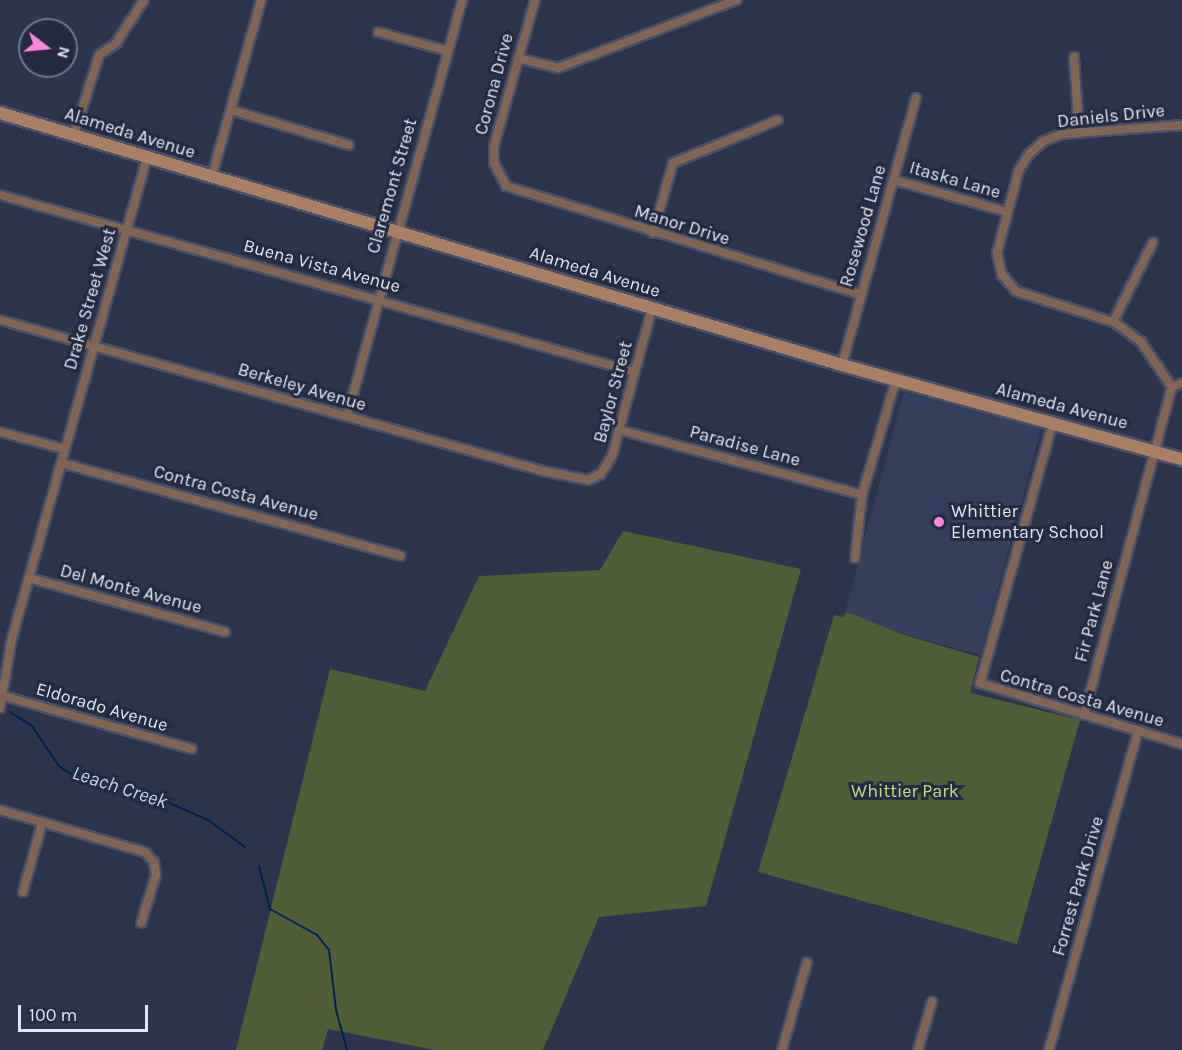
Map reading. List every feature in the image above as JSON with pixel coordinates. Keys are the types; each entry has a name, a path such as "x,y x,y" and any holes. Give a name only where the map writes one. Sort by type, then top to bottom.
{"street":[{"path":"75,135 99,55 116,43 144,0"},
{"path":"212,176 261,0"},
{"name":"Claremont Street","path":"347,416 462,0"},
{"name":"Corona Drive","path":"500,177 494,163 494,146 535,0"},
{"path":"518,58 558,68 736,0"},
{"path":"378,32 448,51"},
{"path":"1074,57 1079,133"},
{"name":"Rosewood Lane","path":"842,365 916,98"},
{"path":"231,110 349,145"},
{"name":"Alameda Avenue","path":"0,113 842,365 1182,459"},
{"path":"653,233 673,163 778,120"},
{"name":"Daniels Drive","path":"1173,387 1141,342 1113,322 1034,298 1010,286 997,253 1019,170 1029,154 1053,137 1182,125"},
{"name":"Drake Street West","path":"61,463 147,157"},
{"name":"Manor Drive","path":"500,177 506,186 523,194 860,294"},
{"name":"Itaska Lane","path":"894,180 1007,212"},
{"name":"Buena Vista Avenue","path":"0,195 635,372"},
{"path":"1113,322 1153,242"},
{"name":"Baylor Street","path":"596,478 609,463 620,430 652,309"},
{"name":"Berkeley Avenue","path":"0,320 543,471 577,479 596,478"},
{"path":"855,558 862,495 896,380"},
{"path":"1173,387 1182,383"},
{"name":"Fir Park Lane","path":"1084,716 1173,387"},
{"name":"Contra Costa Avenue","path":"1053,422 981,677 981,684 986,688 1182,744"},
{"name":"Paradise Lane","path":"620,430 862,495"},
{"path":"0,432 64,449"},
{"path":"0,708 12,638 61,463"},
{"name":"Contra Costa Avenue","path":"61,463 401,556"},
{"name":"Del Monte Avenue","path":"29,578 225,632"},
{"name":"Eldorado Avenue","path":"2,695 192,749"},
{"name":"Forrest Park Drive","path":"1049,1050 1138,731"},
{"path":"0,810 141,850 150,857 156,875 141,923"},
{"path":"23,892 42,823"},
{"path":"782,1050 807,962"},
{"path":"918,1050 932,1002"}],"shaded area":[{"name":"Whittier Elementary School","path":"904,392 1041,429 981,655 843,618"}],"green space":[{"path":"623,531 801,569 706,906 599,917 543,1050 435,1050 328,1029 322,1050 236,1050 330,669 425,691 479,576 600,570"},
{"name":"Whittier Park","path":"847,612 901,634 979,657 970,693 1080,720 1017,944 758,872 834,615 842,617"}],"waterway":[{"name":"Leach Creek","path":"10,712 32,726 59,766 69,773 167,802 208,820 245,847"},
{"name":"Leach Creek","path":"259,866 270,909 317,935 329,950 336,1010 347,1050"}],"place":[{"name":"Whittier Elementary School","path":"939,522"}]}
